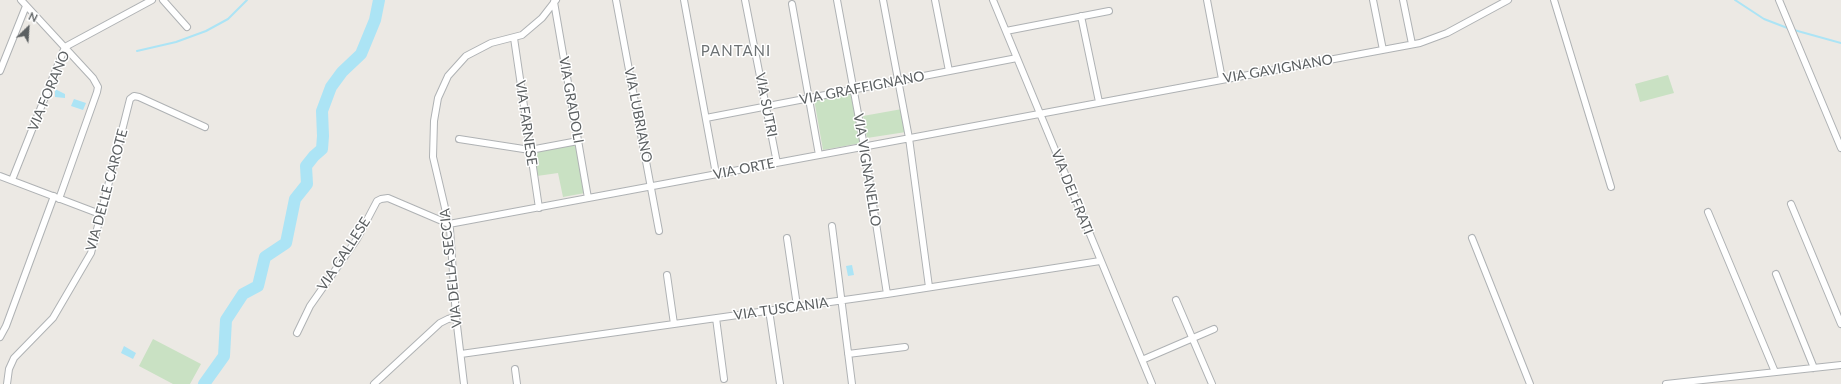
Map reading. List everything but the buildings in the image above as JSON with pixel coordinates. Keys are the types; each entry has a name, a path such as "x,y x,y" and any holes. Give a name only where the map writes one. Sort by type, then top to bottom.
{"street":[{"path":"0,337 5,328 57,198 98,89 95,80 21,0"},
{"name":"VIA FORANO","path":"12,180 65,47 152,0"},
{"path":"163,0 187,27"},
{"name":"VIA LUBRIANO","path":"616,0 659,231"},
{"path":"684,0 716,174"},
{"name":"VIA SUTRI","path":"745,0 777,163"},
{"name":"VIA VIGNANELLO","path":"836,0 864,146 887,294"},
{"path":"883,0 909,138 929,287"},
{"path":"936,0 948,71"},
{"name":"VIA DEI FRATI","path":"993,0 1152,384"},
{"path":"1207,0 1222,79"},
{"path":"1372,0 1383,50"},
{"path":"1403,0 1412,44"},
{"name":"VIA GAVIGNANO","path":"1040,113 1412,44 1432,39 1447,33 1508,0"},
{"path":"1554,0 1611,187"},
{"path":"1780,0 1841,148"},
{"name":"VIA DELLA SECCIA","path":"464,384 456,317 449,224 433,157 435,112 439,94 450,73 469,54 491,43 514,38 522,34 538,22 555,1"},
{"name":"VIA GRADOLI","path":"555,1 588,198"},
{"path":"792,4 819,155"},
{"path":"0,71 26,6"},
{"path":"1006,31 1109,11"},
{"path":"1081,16 1099,102"},
{"name":"VIA FARNESE","path":"514,38 539,208"},
{"name":"VIA GRAFFIGNANO","path":"706,118 1017,58"},
{"name":"VIA DELLE CAROTE","path":"7,384 9,369 15,356 53,318 85,265 95,242 100,214 124,125 128,102 131,97 139,97 205,127"},
{"name":"VIA ORTE","path":"449,224 1040,113"},
{"path":"459,139 530,150 578,141"},
{"path":"0,177 12,180 100,214"},
{"name":"VIA GALLESE","path":"297,334 310,306 355,242 379,200 388,198 449,224"},
{"path":"1791,204 1841,324"},
{"path":"1708,212 1775,372"},
{"path":"832,226 852,384"},
{"path":"787,238 796,306"},
{"path":"1472,238 1530,384"},
{"name":"VIA TUSCANIA","path":"461,354 887,294 1100,261"},
{"path":"1776,274 1814,368"},
{"path":"667,275 674,324"},
{"path":"1176,300 1212,384"},
{"path":"769,310 780,384"},
{"path":"374,384 440,323 456,317"},
{"path":"716,318 724,379"},
{"path":"1142,360 1214,329"},
{"path":"848,354 905,347"},
{"path":"1666,384 1841,365"},
{"path":"514,369 517,384"}],"green space":[{"path":"1668,75 1674,93 1640,102 1635,84"},
{"path":"852,93 861,143 823,150 814,99"},
{"path":"902,109 906,132 867,138 863,116"},
{"path":"575,143 585,193 563,197 558,173 537,176 532,150"},
{"path":"153,339 201,364 190,384 173,384 139,366"}],"water":[{"path":"55,89 65,94 65,98 55,97"},
{"path":"74,99 86,103 83,110 71,106"},
{"path":"852,265 854,275 848,276 846,266"},
{"path":"124,346 136,353 133,359 121,353"}],"waterway":[{"path":"137,51 176,42 206,31 228,19 247,0"},
{"path":"204,384 224,356 226,320 243,294 258,286 265,257 286,243 295,199 307,184 306,166 322,149 322,111 331,87 342,72 361,54 375,20 379,0"},
{"path":"1735,0 1764,19 1790,29"},
{"path":"1794,30 1841,43"}],"district":[{"name":"PANTANI","path":"736,51"}]}
